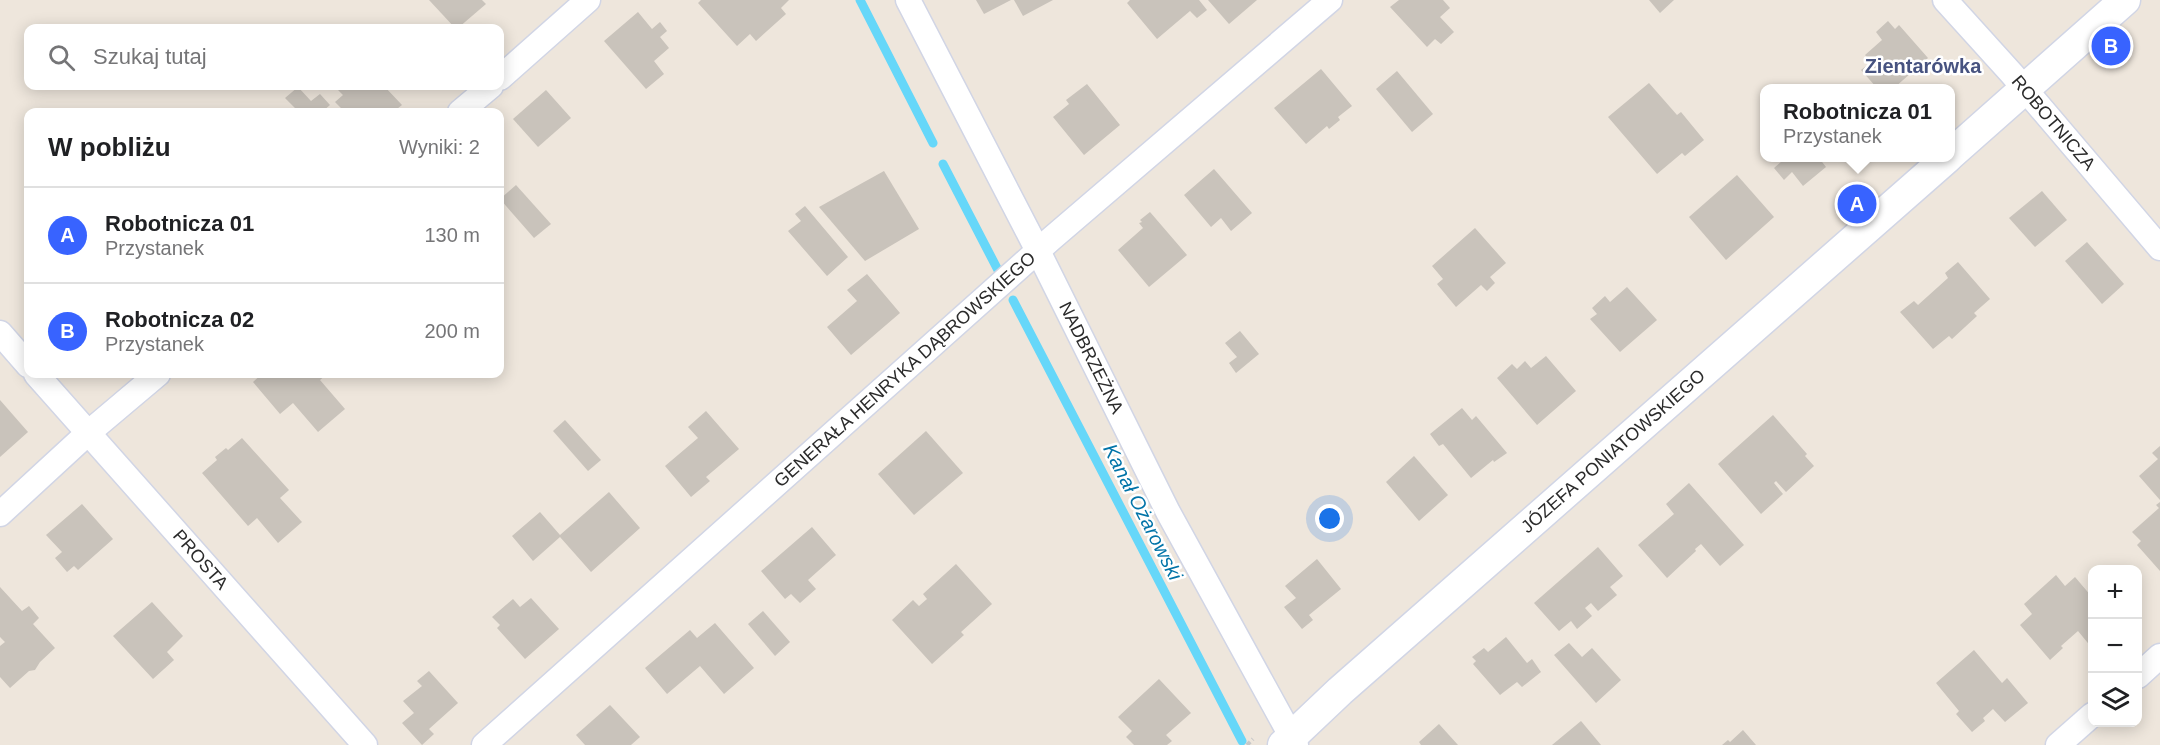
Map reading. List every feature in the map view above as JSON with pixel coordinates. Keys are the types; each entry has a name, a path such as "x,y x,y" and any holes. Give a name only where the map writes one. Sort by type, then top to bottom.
{"street":[{"path":"504,74 588,0"},
{"name":"NADBRZEŻNA","path":"908,0 1038,251 1168,512 1290,742"},
{"name":"GENERAŁA HENRYKA DĄBROWSKIEGO","path":"484,745 1038,251 1330,0"},
{"name":"ROBOTNICZA","path":"1945,0 2160,248"},
{"name":"JÓZEFA PONIATOWSKIEGO","path":"1955,150 2125,0"},
{"path":"465,108 486,90"},
{"name":"JÓZEFA PONIATOWSKIEGO","path":"1290,742 1340,691 1941,162"},
{"path":"0,333 24,360"},
{"name":"PROSTA","path":"40,378 365,745"},
{"path":"0,514 88,433 153,378"},
{"path":"2141,673 2160,656"},
{"path":"2058,745 2088,719"}],"path":[{"path":"1247,745 1252,740"}],"building":[{"path":"429,0 482,0 486,4 463,24 451,24"},
{"path":"701,0 789,0 781,8 786,14 756,41 750,34 737,46 698,3"},
{"path":"976,0 1011,0 984,14"},
{"path":"1014,0 1053,0 1023,16"},
{"path":"1130,0 1199,0 1207,10 1197,18 1190,11 1157,39 1127,3"},
{"path":"1208,0 1257,0 1229,24"},
{"path":"1399,0 1443,0 1450,8 1440,17 1454,32 1441,44 1435,39 1427,47 1390,7"},
{"path":"1649,0 1674,0 1660,13"},
{"path":"638,12 652,29 660,22 667,31 660,37 669,48 654,61 664,74 646,89 604,41"},
{"path":"1888,21 1895,29 1899,25 1928,58 1899,84 1873,84 1861,70 1871,62 1865,55 1882,40 1876,32"},
{"path":"1321,69 1352,106 1338,117 1340,120 1329,129 1327,126 1306,144 1274,108"},
{"path":"1397,71 1433,114 1412,132 1376,89"},
{"path":"1649,83 1677,115 1681,112 1704,140 1685,156 1682,153 1657,174 1608,117"},
{"path":"1087,84 1120,125 1084,155 1053,117 1069,104 1066,100"},
{"path":"294,90 301,90 311,101 320,94 330,105 326,108 295,108 285,98"},
{"path":"338,90 388,90 402,105 398,108 341,108 335,102 343,95"},
{"path":"546,90 571,118 538,147 513,119"},
{"path":"1781,162 1822,162 1826,167 1803,186 1792,172 1784,180 1774,168"},
{"path":"1214,169 1252,213 1231,231 1221,218 1211,227 1184,195"},
{"path":"884,171 919,229 865,261 819,207"},
{"path":"1737,175 1774,217 1726,260 1689,217"},
{"path":"516,185 551,224 534,238 504,204 504,196"},
{"path":"2042,191 2067,220 2035,247 2009,218"},
{"path":"805,206 848,257 827,276 788,231 801,221 795,214"},
{"path":"1150,212 1187,255 1149,287 1118,250 1143,228 1139,223 1142,222 1140,220"},
{"path":"1475,228 1506,263 1490,277 1495,283 1487,291 1481,285 1456,307 1437,284 1443,279 1432,266"},
{"path":"2087,242 2124,284 2102,304 2065,261"},
{"path":"1958,262 1990,299 1974,313 1977,316 1952,339 1949,336 1933,349 1900,312 1914,301 1918,305 1948,278 1945,273"},
{"path":"867,274 900,313 851,355 827,327 857,301 847,290"},
{"path":"1627,287 1657,320 1620,352 1590,319 1597,314 1592,308 1605,296 1610,302"},
{"path":"1240,331 1259,354 1236,373 1229,363 1237,357 1225,343"},
{"path":"1546,356 1576,391 1537,425 1497,378 1512,364 1517,369 1525,361 1531,368"},
{"path":"258,378 322,378 320,380 345,409 318,432 293,403 280,414 253,382"},
{"path":"0,400 28,432 0,457"},
{"path":"1462,408 1472,420 1476,416 1507,453 1494,462 1493,460 1471,478 1443,444 1439,446 1430,434"},
{"path":"706,411 739,449 706,477 710,481 691,497 665,466 698,438 688,427"},
{"path":"1773,415 1807,454 1805,456 1814,466 1786,492 1776,481 1774,483 1783,494 1761,514 1718,464"},
{"path":"565,420 601,460 588,471 553,431"},
{"path":"926,431 963,473 914,515 878,474"},
{"path":"242,438 289,490 280,498 302,522 278,543 257,518 248,526 202,473 217,460 215,457"},
{"path":"2160,446 2160,500 2139,476 2158,459 2152,453"},
{"path":"1414,456 1448,495 1419,521 1386,482"},
{"path":"1689,483 1744,545 1720,566 1701,544 1667,578 1638,545 1674,514 1666,504"},
{"path":"609,492 640,528 591,572 560,537 533,561 512,536 540,512 560,535"},
{"path":"2160,502 2160,571 2137,545 2141,541 2132,532 2159,508 2156,505"},
{"path":"82,504 113,539 78,570 74,566 67,572 55,558 62,552 46,535"},
{"path":"812,527 836,555 808,580 816,589 800,603 791,594 785,599 761,571"},
{"path":"1598,547 1623,576 1610,587 1617,595 1598,611 1591,603 1585,608 1592,616 1577,629 1571,621 1559,631 1534,603"},
{"path":"1317,559 1341,589 1309,615 1313,620 1302,629 1284,607 1296,598 1285,586"},
{"path":"956,564 992,604 961,632 964,635 932,664 892,620 913,600 919,606 927,599 923,594"},
{"path":"2056,575 2065,586 2075,577 2088,592 2088,643 2078,631 2061,646 2063,648 2050,660 2020,625 2032,614 2024,604"},
{"path":"0,587 22,611 29,606 39,618 33,624 55,648 35,670 29,671 10,688 0,677 0,646 5,642 0,637"},
{"path":"531,598 559,629 525,659 497,628 500,625 492,617 513,599 520,607"},
{"path":"152,602 183,636 167,652 174,660 153,679 113,636"},
{"path":"763,611 790,642 775,656 748,624"},
{"path":"715,623 754,668 724,694 700,666 667,694 645,668 690,630 697,638"},
{"path":"1506,637 1527,663 1532,659 1541,672 1522,687 1517,682 1500,695 1473,664 1476,661 1472,657 1484,648 1488,652"},
{"path":"1569,643 1582,657 1592,648 1621,680 1596,703 1554,655"},
{"path":"1974,650 2002,683 2007,678 2028,703 2005,722 1993,709 1983,718 1985,721 1972,732 1956,714 1959,711 1936,683"},
{"path":"429,671 458,703 429,729 434,734 422,745 402,723 414,713 403,701 422,686 417,681"},
{"path":"1159,679 1191,713 1166,735 1172,741 1167,745 1134,745 1126,737 1132,731 1118,717"},
{"path":"610,705 640,737 631,745 585,745 576,735"},
{"path":"1581,721 1601,745 1552,745"},
{"path":"1439,724 1458,745 1421,745 1419,742"},
{"path":"1743,730 1756,745 1722,745 1728,740 1730,742"}],"waterway":[{"name":"Kanał Ożarowski","path":"860,0 933,143"},
{"name":"Kanał Ożarowski","path":"943,164 1000,274"},
{"name":"Kanał Ożarowski","path":"1013,300 1242,741"}],"place":[{"name":"Robotnicza 02","path":"2111,46"},
{"name":"Robotnicza 01","path":"1857,204"}],"district":[{"name":"Zientarówka","path":"1923,66"}]}
